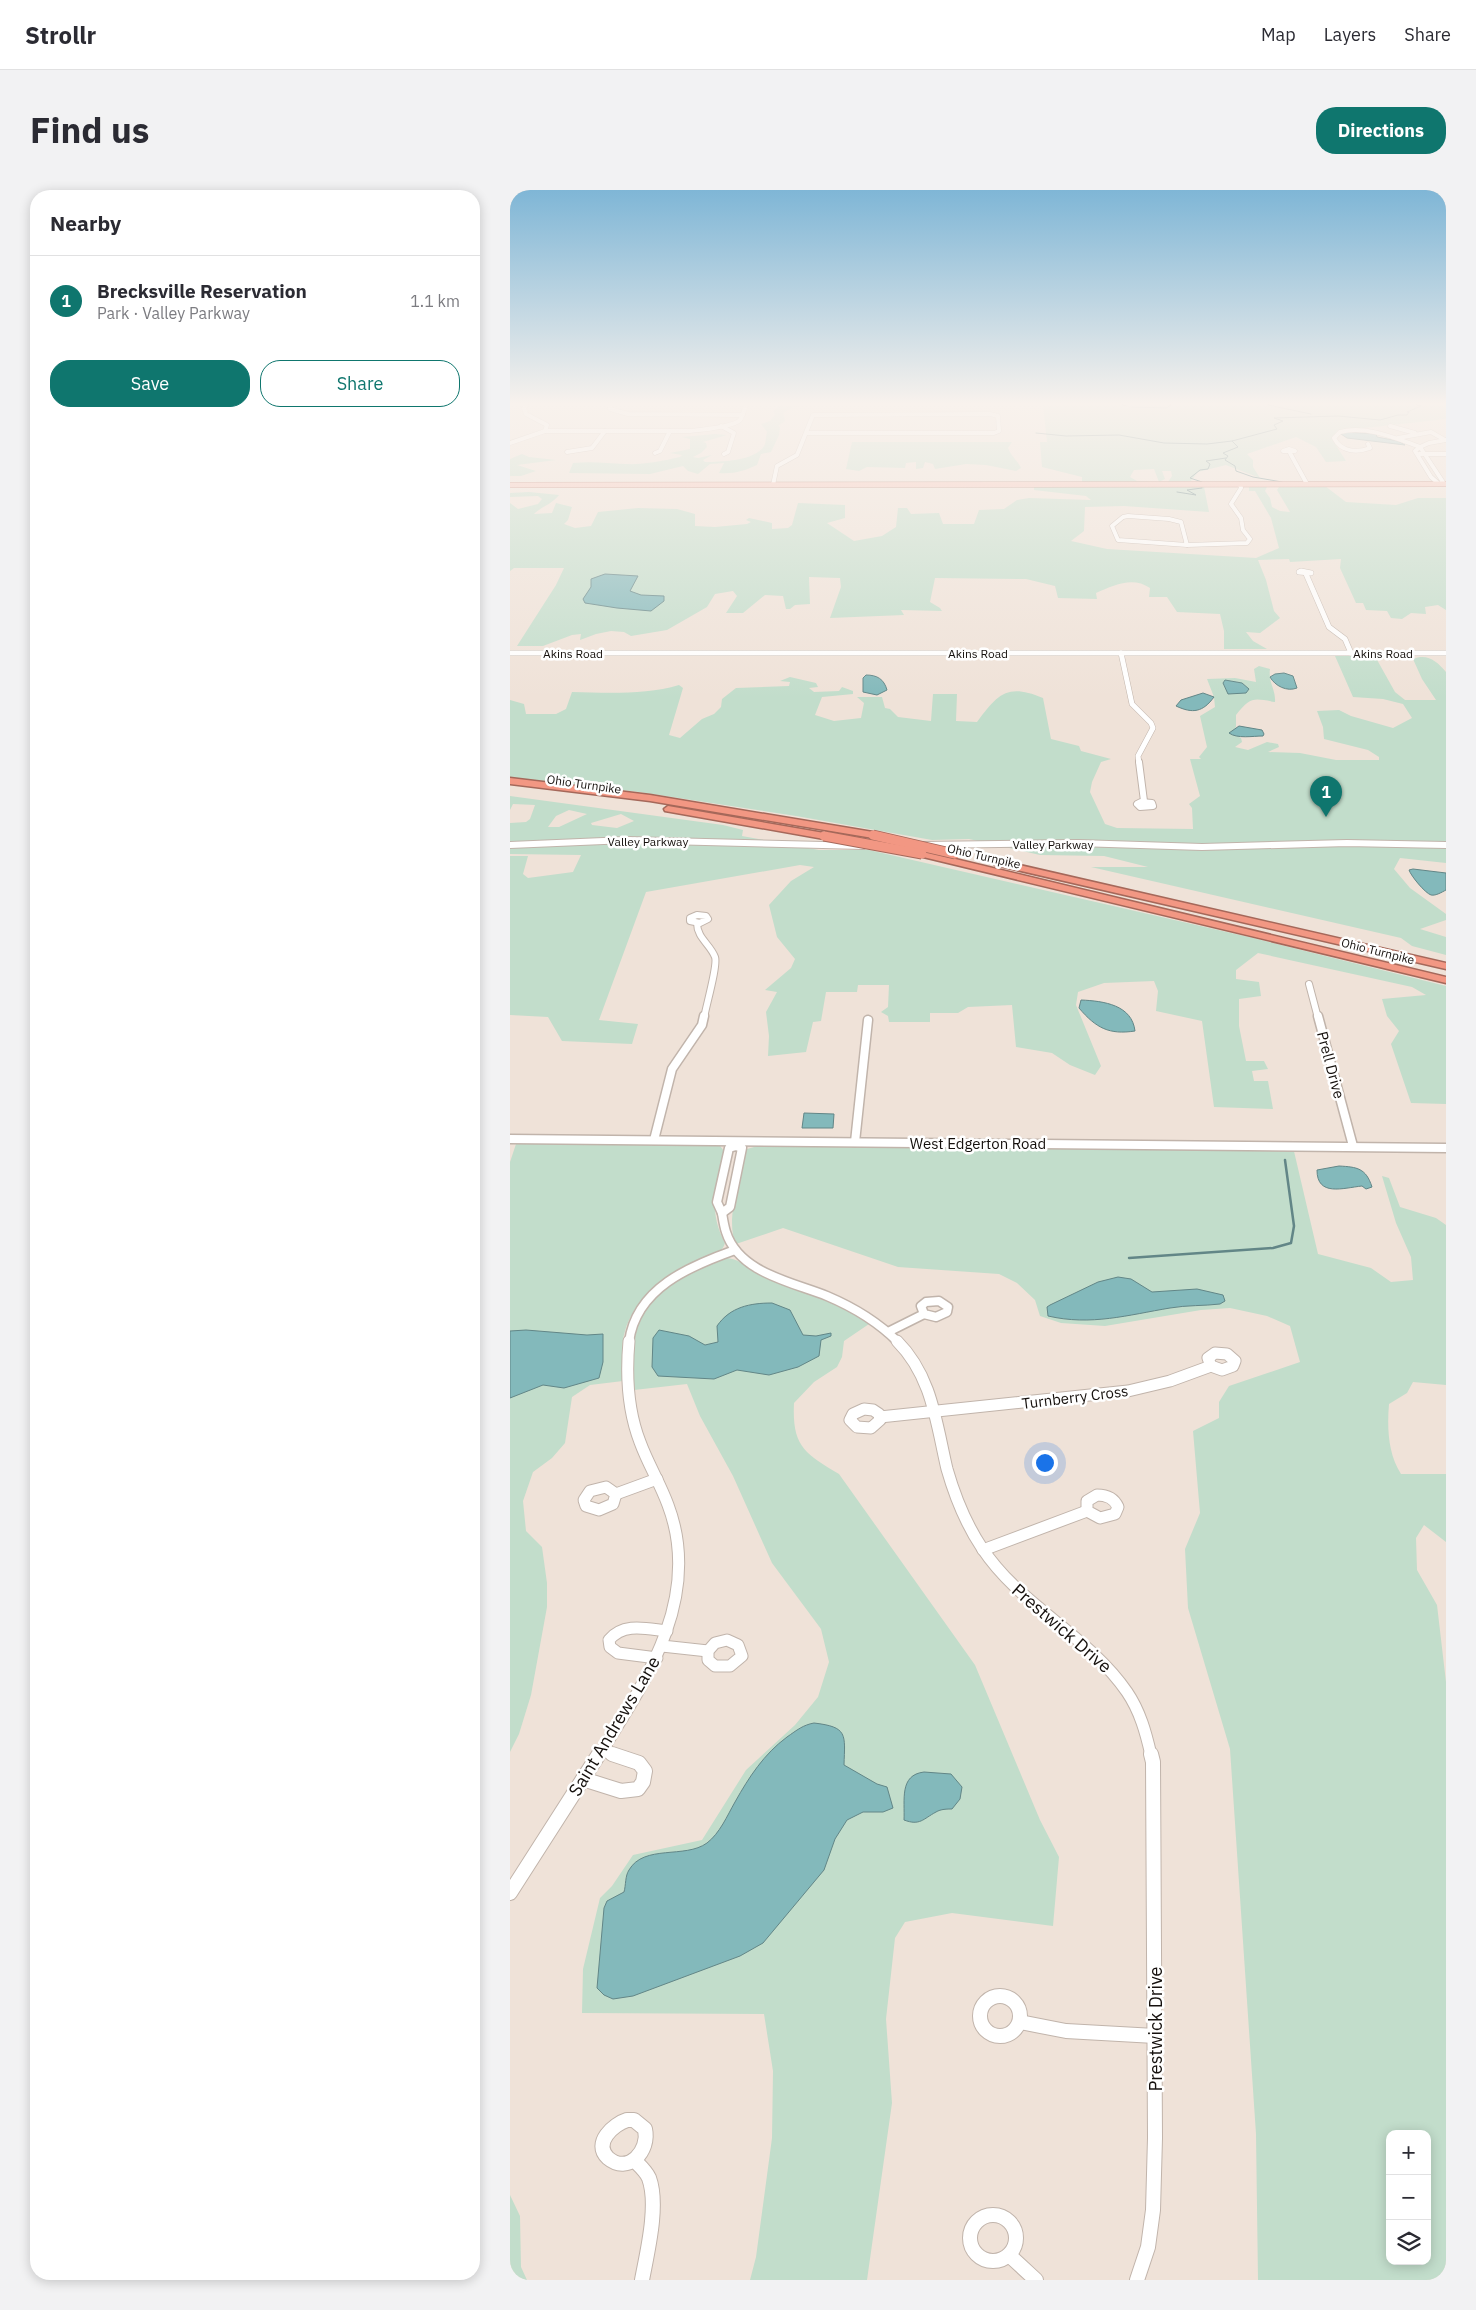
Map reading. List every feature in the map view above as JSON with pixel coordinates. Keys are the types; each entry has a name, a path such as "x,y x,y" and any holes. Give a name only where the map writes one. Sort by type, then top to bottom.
{"highway":[{"name":"Ohio Turnpike","path":"510,781 704,806 873,835 1446,966"},
{"name":"Ohio Turnpike","path":"510,788 618,802 922,854 1446,980"}],"street":[{"path":"1187,545 1181,522 1176,520 1128,516 1123,517 1112,526 1115,537 1118,540 1187,545 1237,545 1250,541 1247,533 1243,530 1241,518 1231,503"},
{"path":"1306,574 1329,626 1345,639 1351,653"},
{"name":"Akins Road","path":"510,653 1446,653"},
{"path":"1121,653 1132,704 1153,728 1138,756 1144,801"},
{"name":"Valley Parkway","path":"510,845 627,840 844,846 1042,843 1202,847 1348,843 1446,845"},
{"path":"654,1140 672,1069 702,1025 716,961 714,953 697,931 697,923"},
{"name":"Prell Drive","path":"1309,984 1353,1146"},
{"path":"855,1142 868,1020"},
{"name":"West Edgerton Road","path":"510,1139 654,1140 737,1143 855,1142 1446,1148"},
{"path":"722,1213 730,1207 742,1148 737,1143"},
{"name":"Prestwick Drive","path":"737,1143 729,1148 717,1202 722,1213 725,1233 735,1250 754,1267 842,1303 888,1332 911,1356 924,1378 936,1412 954,1493 967,1524 983,1550 1014,1587 1052,1622 1094,1652 1111,1670 1129,1693 1145,1728 1153,1762 1155,2036 1153,2210 1148,2247 1137,2280"},
{"name":"Saint Andrews Lane","path":"510,1893 641,1689 657,1658 667,1631 676,1589 679,1553 672,1515 640,1441 630,1400 628,1352 631,1329 635,1318 646,1303 672,1278 703,1262 735,1250"},
{"path":"888,1332 924,1314"},
{"name":"Turnberry Cross","path":"880,1417 1128,1391 1170,1381 1211,1366"},
{"path":"616,1494 657,1480"},
{"path":"983,1550 1087,1511"},
{"path":"657,1658 618,1654 610,1647 609,1640 615,1633 627,1628 667,1631"},
{"path":"662,1646 708,1651"},
{"path":"583,1779 626,1792 637,1788 644,1781 645,1771 639,1763 602,1750"},
{"path":"1020,2022 1066,2031 1155,2036"},
{"path":"634,2160 649,2178 651,2191 648,2237 642,2280"},
{"path":"1009,2255 1036,2280"}],"green space":[{"path":"510,503 518,509 539,503 550,503 534,514 552,513 556,503 572,507 568,520 564,524 575,528 591,526 598,512 638,508 677,509 695,514 695,526 715,527 747,524 751,522 746,520 749,518 772,523 772,529 788,528 792,525 798,503 845,505 845,518 827,523 854,541 882,536 896,527 898,508 907,508 911,514 939,513 943,524 974,524 979,510 1004,509 1013,503 1207,503 1209,512 1124,506 1085,507 1084,531 1071,541 1107,549 1256,558 1279,548 1271,518 1262,503 1271,503 1272,507 1280,511 1290,512 1284,503 1355,503 1396,505 1404,503 1446,503 1446,610 1438,605 1425,607 1426,614 1411,613 1402,619 1391,618 1387,611 1366,610 1363,603 1356,603 1340,568 1341,559 1290,562 1289,559 1258,560 1266,580 1274,611 1280,618 1260,633 1246,632 1253,641 1267,649 1224,649 1224,631 1220,614 1177,612 1167,597 1149,597 1150,588 1144,584 1130,582 1110,587 1096,593 1097,599 1058,598 1055,586 1026,579 935,578 930,602 942,611 901,610 904,615 830,618 841,587 840,578 809,577 810,604 795,605 790,609 786,609 783,596 765,595 743,613 726,613 737,596 733,591 715,594 707,607 667,630 631,636 624,632 611,631 580,640 581,634 572,635 543,646 517,646 556,585 564,568 514,568 510,571"},
{"path":"1335,656 1370,656 1376,658 1395,692 1405,700 1436,700 1422,679 1413,659 1423,657 1431,659 1446,672 1446,863 1400,858 1394,869 1410,888 1446,914 1446,920 1420,929 1446,937 1446,955 1412,946 1401,938 1091,867 1148,867 1104,856 1040,855 969,839 932,840 796,816 639,792 510,778 510,700 524,704 526,714 556,714 566,709 572,692 640,692 679,685 683,688 669,735 680,738 702,719 714,714 721,707 722,699 736,688 789,686 790,682 780,681 790,677 816,683 818,687 809,688 814,692 839,691 842,687 853,691 853,694 822,697 815,715 834,721 861,718 864,703 857,697 882,697 885,708 890,709 898,717 931,721 933,694 957,694 956,721 977,722 998,698 1004,694 1020,691 1043,698 1051,739 1079,746 1081,751 1111,759 1101,762 1092,782 1090,792 1105,824 1117,828 1193,829 1192,808 1189,804 1200,796 1190,759 1201,759 1199,757 1207,747 1200,716 1215,707 1214,697 1207,679 1235,678 1256,682 1254,669 1259,666 1270,669 1275,702 1252,700 1241,709 1236,715 1236,727 1231,733 1241,738 1242,742 1235,747 1248,750 1267,742 1278,744 1279,747 1268,752 1300,753 1336,760 1379,760 1379,757 1368,750 1324,739 1323,727 1317,711 1339,710 1351,716 1393,728 1412,718 1403,704 1383,699 1353,697"},
{"path":"510,796 723,825 743,830 742,836 819,850 869,850 1253,938 1446,986 1446,1104 1411,1103 1391,1044 1399,1031 1387,1016 1382,999 1426,995 1412,987 1258,953 1236,970 1236,979 1259,982 1261,996 1239,999 1239,1026 1246,1061 1264,1061 1268,1069 1252,1071 1254,1081 1268,1081 1273,1109 1214,1107 1202,1021 1156,1011 1158,991 1154,981 1104,983 1078,992 1076,1005 1101,1066 1095,1075 1070,1065 1052,1053 1016,1047 1012,1005 968,1007 958,1013 930,1013 930,1022 889,1022 888,1016 881,1012 888,1007 889,985 858,985 857,992 826,992 821,1021 813,1022 806,1052 768,1056 769,1036 766,1012 777,992 765,990 791,968 795,959 777,937 769,905 791,881 814,867 800,865 646,892 599,1020 638,1024 632,1044 562,1041 548,1017 510,1015 510,856 528,856 523,874 528,878 573,872 581,855 510,854 510,823 526,822 530,819 535,805 513,804 510,810","holes":["569,810 587,814 559,827 548,827 556,816","621,814 634,821 617,828 592,825 591,823"]},
{"path":"517,1141 720,1146 724,1151 716,1187 715,1208 716,1219 725,1243 719,1252 677,1273 645,1296 630,1318 623,1337 623,1381 590,1385 572,1397 565,1443 552,1458 533,1472 523,1501 526,1531 542,1547 547,1583 547,1607 531,1695 519,1734 510,1752 510,1162"},
{"path":"765,1144 1293,1147 1318,1254 1371,1268 1391,1282 1413,1280 1411,1257 1396,1223 1382,1176 1389,1178 1400,1207 1436,1218 1446,1225 1446,1385 1413,1382 1407,1393 1389,1404 1388,1422 1393,1458 1401,1474 1446,1474 1446,1542 1424,1525 1416,1538 1417,1570 1437,1605 1446,1682 1446,2280 1258,2280 1256,2134 1230,1749 1188,1608 1185,1549 1200,1513 1193,1431 1219,1418 1219,1402 1229,1386 1300,1362 1290,1326 1267,1316 1230,1308 1201,1310 1105,1326 1061,1323 1040,1316 1035,1300 1017,1283 999,1274 898,1267 783,1228 736,1244 733,1235 733,1212 747,1149"},
{"path":"724,1258 740,1262 762,1275 830,1302 869,1324 844,1341 842,1357 837,1367 814,1382 794,1403 795,1429 798,1439 809,1454 839,1474 975,1665 1040,1820 1059,1857 1053,1926 952,1913 905,1922 895,1938 886,2019 892,2103 867,2280 750,2280 756,2257 772,2138 773,2071 764,2014 582,2013 583,1969 600,1898 612,1886 633,1855 702,1840 746,1770 795,1725 818,1697 829,1662 821,1629 772,1563 733,1476 700,1416 687,1384 634,1390 633,1359 636,1328 650,1302 672,1283"},
{"path":"510,2195 520,2216 521,2267 527,2280 510,2280"}],"water":[{"path":"605,574 638,576 630,591 641,595 664,596 664,601 651,611 585,603 583,599 591,587 591,579"},
{"path":"1284,673 1293,676 1297,688 1285,689 1278,685 1270,677 1275,674"},
{"path":"866,675 879,678 887,690 877,695 863,692 863,678"},
{"path":"1225,680 1242,683 1249,689 1246,693 1228,694 1223,683"},
{"path":"1203,693 1214,697 1202,709 1193,711 1176,706 1181,700"},
{"path":"1239,726 1262,730 1264,734 1263,736 1245,737 1229,733"},
{"path":"1409,870 1446,873 1446,890 1435,895 1428,894 1410,873"},
{"path":"1081,1000 1107,1003 1123,1010 1133,1022 1135,1031 1110,1031 1097,1025 1079,1008"},
{"path":"804,1113 834,1114 833,1128 802,1128"},
{"path":"1339,1166 1356,1168 1364,1172 1372,1187 1366,1189 1362,1186 1332,1189 1321,1184 1318,1179 1317,1170"},
{"path":"1118,1277 1131,1279 1152,1292 1197,1289 1223,1295 1225,1301 1220,1304 1176,1307 1094,1320 1064,1319 1048,1316 1047,1307 1050,1305 1098,1282"},
{"path":"772,1303 790,1310 803,1335 816,1336 831,1333 831,1336 821,1340 819,1356 798,1367 769,1375 737,1370 714,1379 658,1376 652,1367 653,1338 659,1330 689,1336 705,1345 718,1342 717,1326 728,1314 748,1305"},
{"path":"526,1330 587,1335 603,1334 603,1362 599,1378 564,1388 543,1385 510,1398 510,1331"},
{"path":"814,1723 839,1730 844,1739 845,1746 844,1765 877,1784 887,1787 893,1808 883,1812 863,1812 847,1820 835,1839 824,1870 763,1943 740,1956 633,1996 613,1999 604,1995 597,1988 604,1908 607,1901 624,1892 629,1870 644,1857 698,1848 707,1843 719,1829 764,1758 797,1730"},
{"path":"924,1772 951,1774 962,1787 960,1799 952,1809 938,1811 918,1822 909,1822 904,1820 904,1797 907,1783 916,1774"}],"waterway":[{"path":"1129,1258 1273,1248 1291,1243 1294,1226 1285,1160"}],"place":[{"name":"Brecksville Reservation","path":"1326,817"}]}
